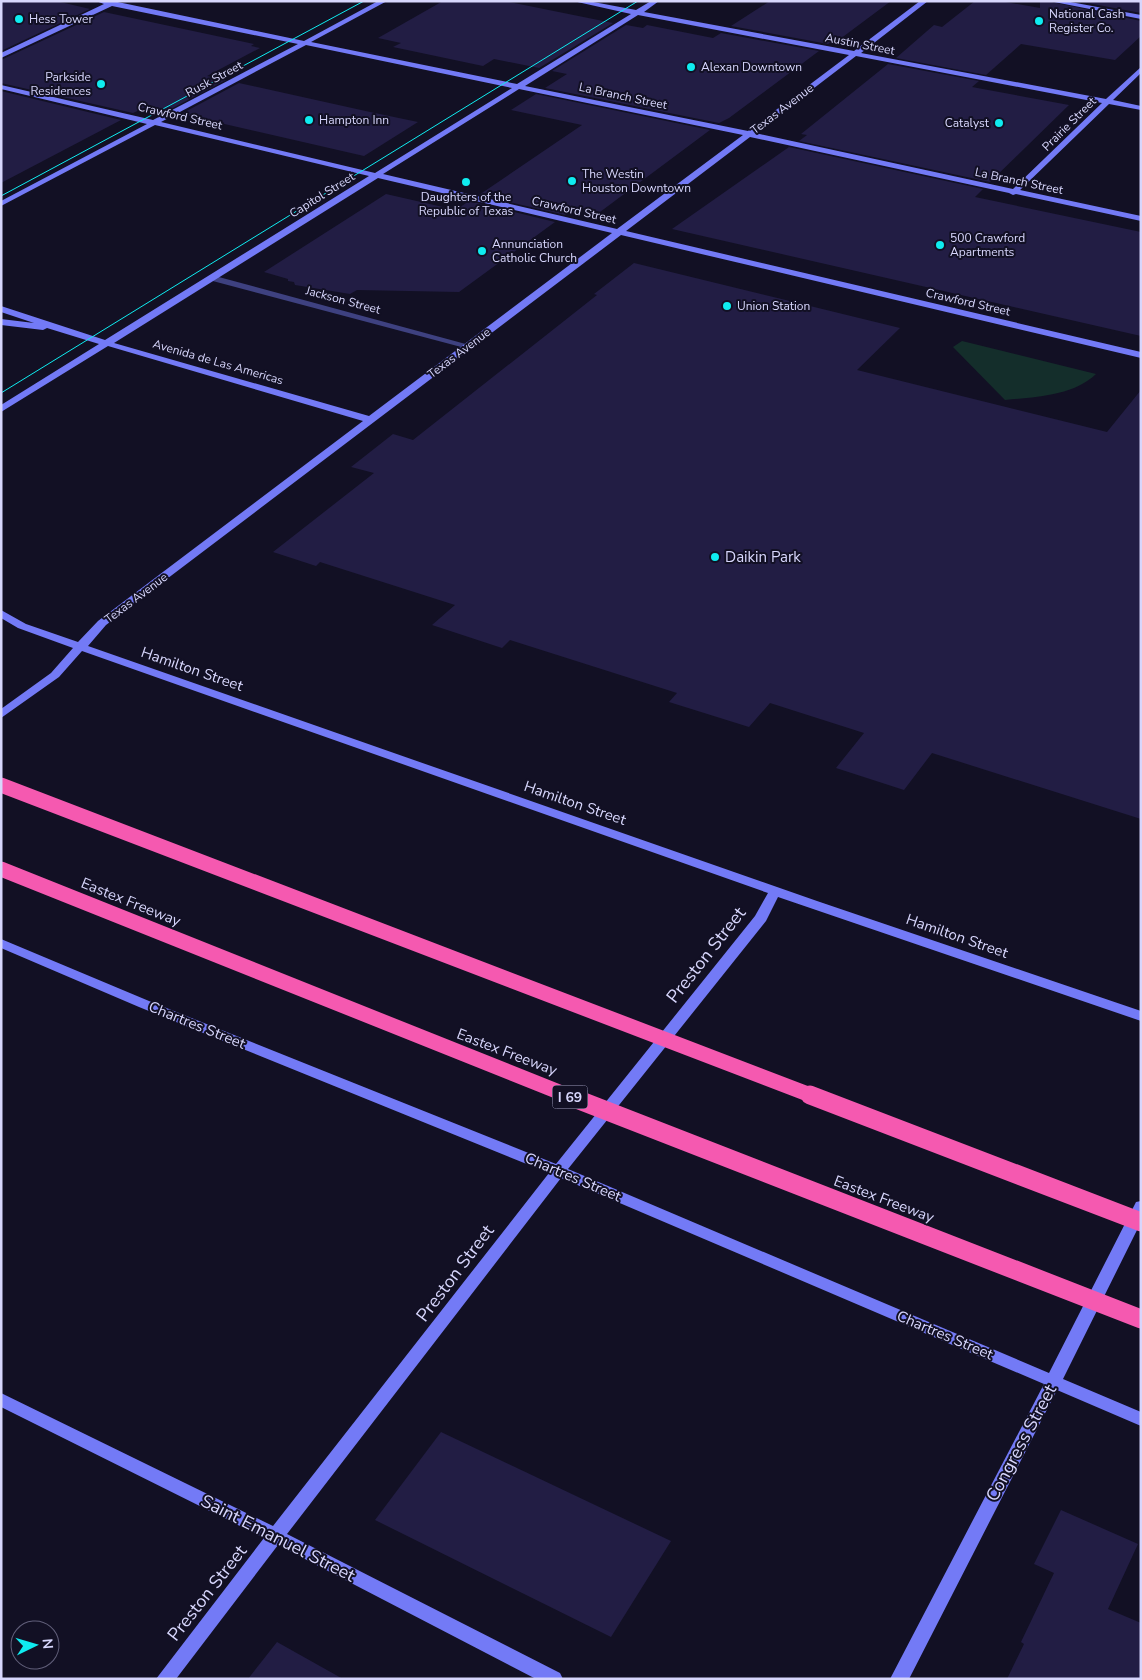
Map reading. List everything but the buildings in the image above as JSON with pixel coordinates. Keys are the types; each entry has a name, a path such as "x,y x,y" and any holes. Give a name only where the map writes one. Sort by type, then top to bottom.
{"highway":[{"path":"1,785 1141,1222"},
{"name":"Eastex Freeway","path":"1,869 401,1031 1141,1318"}],"street":[{"name":"La Branch Street","path":"99,1 112,2 517,88 749,134 1013,193 1141,219"},
{"name":"Rusk Street","path":"1,204 384,1"},
{"name":"Austin Street","path":"576,1 1141,108"},
{"name":"Capitol Street","path":"1,409 656,1"},
{"name":"Texas Avenue","path":"1,715 54,675 102,623 925,1"},
{"path":"1052,1 1141,17"},
{"path":"1,56 112,2"},
{"name":"Prairie Street","path":"1013,193 1141,69"},
{"name":"Crawford Street","path":"1,87 1141,355"},
{"name":"Jackson Street","path":"212,278 468,346"},
{"name":"Avenida de Las Americas","path":"1,309 38,319 58,329"},
{"name":"Avenida de Las Americas","path":"1,322 58,329 371,420"},
{"name":"Hamilton Street","path":"1,613 22,626 776,891 1141,1016"},
{"name":"Preston Street","path":"165,1679 559,1171 757,924 776,891"},
{"name":"Chartres Street","path":"1,943 144,1004 559,1171 1141,1419"},
{"name":"Congress Street","path":"899,1679 1053,1382 1141,1206"},
{"name":"Saint Emanuel Street","path":"1,1400 276,1536 554,1679"}],"green space":[{"path":"962,341 1096,374 1087,381 1065,391 1005,400 953,347"}],"tram line":[{"path":"1,196 364,1"},
{"path":"1,393 638,1"}],"place":[{"name":"Hess Tower","path":"19,19"},
{"name":"National Cash Register Co.","path":"1039,21"},
{"name":"Alexan Downtown","path":"691,67"},
{"name":"Parkside Residences","path":"101,84"},
{"name":"Hampton Inn","path":"309,120"},
{"name":"Catalyst","path":"999,123"},
{"name":"The Westin Houston Downtown","path":"572,181"},
{"name":"Daughters of the Republic of Texas","path":"466,182"},
{"name":"500 Crawford Apartments","path":"940,245"},
{"name":"Annunciation Catholic Church","path":"482,251"},
{"name":"Union Station","path":"727,306"},
{"name":"Daikin Park","path":"715,557"}]}
